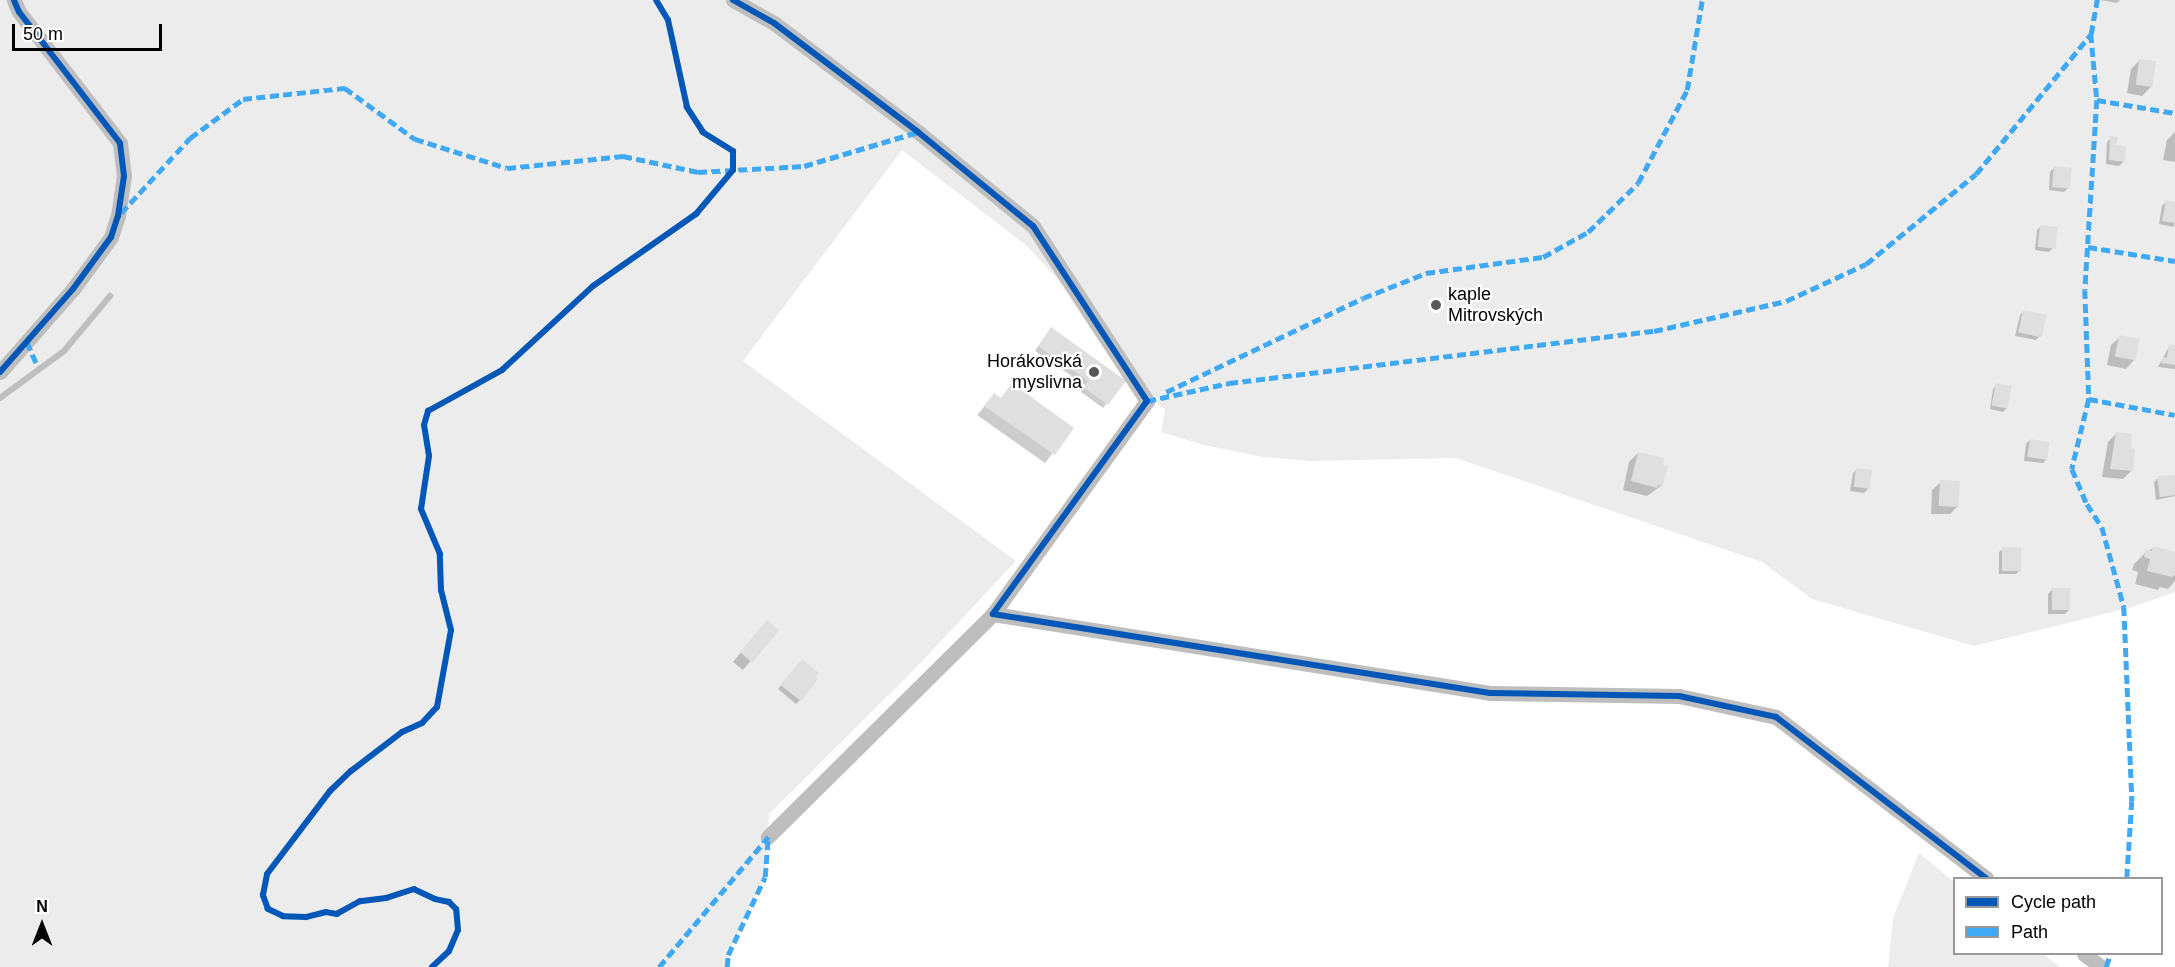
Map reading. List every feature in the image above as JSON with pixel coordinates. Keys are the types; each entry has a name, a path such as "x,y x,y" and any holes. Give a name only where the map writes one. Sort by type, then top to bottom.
{"street":[{"path":"0,372 73,289 111,237 118,216 124,176 120,143 19,12 14,0"},
{"path":"733,0 783,30 918,132 1033,226 1147,401 993,614 768,837"},
{"path":"993,614 1490,693 1679,696 1776,717 1983,877"},
{"path":"2085,955 2102,967"}],"shaded area":[{"path":"0,0 2175,0 2175,592 2132,607 1974,646 1812,599 1762,562 1456,458 1309,461 1263,457 1204,445 1161,432 1165,409 1125,380 1059,281 1027,246 902,150 743,361 1016,561 911,673 769,814 765,877 728,955 725,967 0,967"},
{"path":"1919,853 1953,881 1953,955 2044,955 2060,967 1888,967 1893,918"}],"building":[{"path":"2139,59 2156,61 2153,87 2136,85"},
{"path":"2110,136 2118,137 2116,145 2126,146 2125,162 2109,160"},
{"path":"2054,166 2072,168 2070,189 2052,187"},
{"path":"2166,200 2175,202 2175,223 2162,221"},
{"path":"2040,225 2058,227 2056,249 2038,247"},
{"path":"2023,310 2046,315 2042,337 2018,332"},
{"name":"Horákovská myslivna","path":"1051,327 1126,381 1108,405 1083,387 1088,381 1038,346"},
{"path":"2119,335 2140,339 2135,361 2115,357"},
{"path":"2169,344 2175,345 2175,365 2161,363 2163,357 2167,358"},
{"path":"1012,383 1074,428 1055,455 984,406 994,393 1001,398"},
{"path":"1996,383 2012,386 2007,409 1992,406"},
{"path":"2116,432 2132,434 2131,448 2135,449 2133,471 2110,469"},
{"path":"2030,439 2050,442 2047,460 2027,457"},
{"path":"1638,452 1664,458 1663,465 1668,466 1663,486 1658,485 1657,488 1631,481"},
{"path":"1856,468 1872,470 1870,489 1854,487"},
{"path":"2175,475 2175,495 2160,497 2157,476"},
{"path":"1940,480 1960,481 1959,507 1939,506"},
{"path":"2153,546 2175,552 2175,575 2172,577 2147,571 2150,559 2144,557 2146,549 2152,551"},
{"path":"2002,547 2021,547 2021,571 2002,571"},
{"path":"2052,588 2070,588 2070,610 2052,610"},
{"path":"767,620 779,630 752,662 740,652"},
{"path":"802,659 819,673 815,677 818,679 801,701 780,685"}],"waterway":[{"path":"0,398 64,351 110,296"}],"marked path":[{"path":"1166,392 1363,298 1426,273 1543,257 1588,232 1638,183 1687,90 1702,0"},
{"path":"1147,401 1229,383 1654,331 1786,301 1866,264 1976,174 2091,34 2097,0"},
{"path":"2091,34 2097,100 2085,290 2089,399 2072,469 2087,504 2102,527 2124,607 2132,801 2127,877"},
{"path":"121,213 190,138 243,99 345,88 415,139 507,168 623,156 698,172 804,166 918,132"},
{"path":"2097,100 2175,113"},
{"path":"2088,247 2175,261"},
{"path":"27,342 38,367"},
{"path":"2089,399 2175,415"},
{"path":"659,967 768,837"},
{"path":"727,967 728,955 765,877 768,837"},
{"path":"2106,967 2110,955"}],"cycle path":[{"path":"0,372 73,289 111,237 118,216 124,176 120,143 19,12 14,0"},
{"path":"432,967 449,951 458,930 456,909 449,902 435,899 414,889 386,898 360,901 337,914 326,912 306,917 283,916 268,909 263,895 267,874 330,791 351,771 402,732 422,723 437,707 451,630 441,590 440,554 421,509 429,456 424,425 428,411 502,370 593,286 696,214 733,170 733,151 703,132 687,107 668,20 656,0"},
{"path":"733,0 774,23 918,132 1033,226 1147,401 993,614 1490,693 1679,696 1776,717 1985,877"}],"place":[{"name":"kaple Mitrovských","path":"1436,305"},
{"name":"Horákovská myslivna","path":"1094,372"}]}
